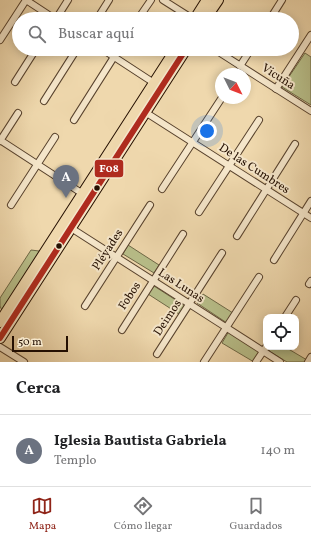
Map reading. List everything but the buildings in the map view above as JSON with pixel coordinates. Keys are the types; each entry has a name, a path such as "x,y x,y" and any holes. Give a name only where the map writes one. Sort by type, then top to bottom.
{"main road":[{"path":"199,12 207,0"},
{"path":"210,12 218,0"},
{"path":"0,322 171,56"},
{"path":"0,338 181,56"}],"street":[{"path":"18,12 26,0 45,12"},
{"path":"60,12 68,0"},
{"path":"101,12 109,0"},
{"path":"142,12 150,0"},
{"path":"163,0 183,12"},
{"path":"274,12 282,0"},
{"path":"0,40 12,22"},
{"path":"299,54 311,35"},
{"path":"14,82 31,56"},
{"path":"44,101 73,56"},
{"name":"Vicuña","path":"225,56 311,111"},
{"path":"240,66 246,56"},
{"path":"276,89 297,56"},
{"path":"74,120 114,57 154,83"},
{"path":"162,189 217,104"},
{"name":"De las Cumbres","path":"145,112 311,218"},
{"path":"18,113 0,141 83,194"},
{"path":"199,212 259,120"},
{"path":"11,205 55,137"},
{"path":"237,236 295,144"},
{"path":"274,260 311,201"},
{"name":"Pléyades","path":"85,306 150,205"},
{"name":"Las Lunas","path":"71,228 226,328 263,348"},
{"name":"Fobos","path":"122,330 183,234"},
{"name":"Deimos","path":"157,354 222,253"},
{"path":"204,362 259,277"},
{"path":"287,314 296,300"},
{"path":"0,347 24,362"},
{"path":"256,362 263,350"},
{"name":"Las Lunas","path":"265,350 280,362"},
{"path":"308,362 311,358"}],"green space":[{"path":"305,53 311,57 311,105 282,87"},
{"path":"128,245 159,265 154,273 123,254"},
{"path":"31,250 47,252 5,318 0,306 0,298"},
{"path":"154,286 185,306 179,314 148,294"},
{"path":"203,294 233,313 227,323 197,303"},
{"path":"229,331 261,351 254,362 222,343"},
{"path":"290,350 307,360 306,362 287,362 269,351"}],"transit line":[{"name":"F08","path":"0,338 181,56"}],"place":[{"name":"Iglesia Bautista Gabriela","path":"66,198"}]}
